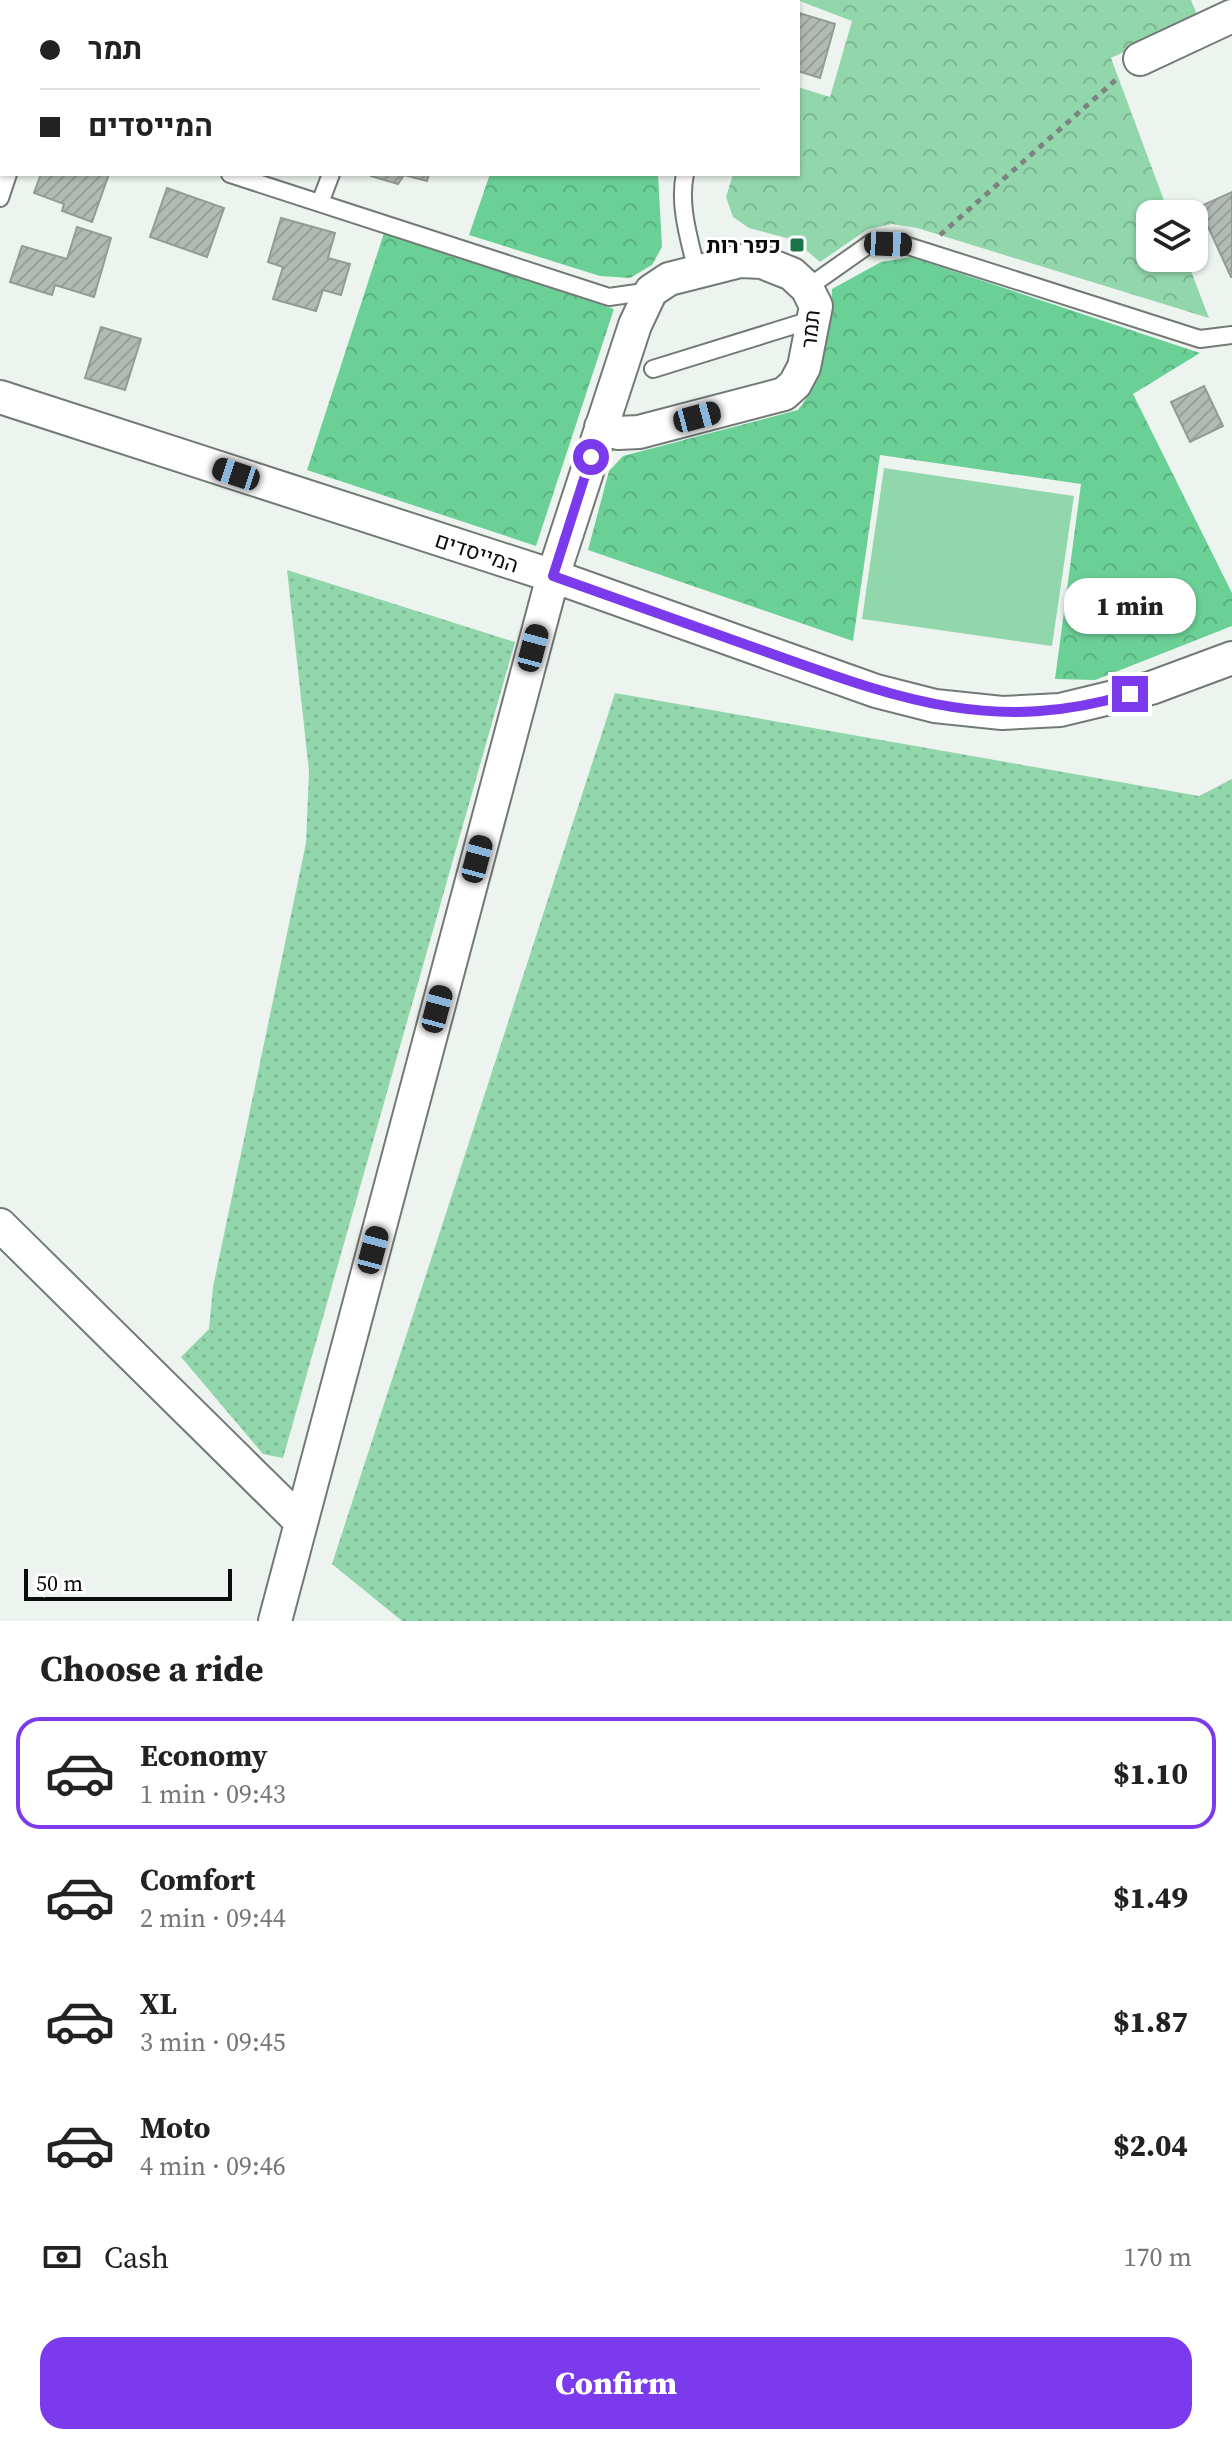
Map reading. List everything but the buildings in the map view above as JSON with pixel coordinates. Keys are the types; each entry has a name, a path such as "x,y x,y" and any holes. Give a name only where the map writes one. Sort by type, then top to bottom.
{"street":[{"path":"1140,59 1232,16"},
{"name":"תמר","path":"601,427 618,433 639,432 784,394 795,384 804,367 816,306 807,288 792,274 762,262 740,261 669,279 651,291"},
{"path":"275,1621 553,576 635,325 651,291"},
{"name":"המייסדים","path":"0,397 553,576 876,691 935,706 1002,713 1060,710 1108,701 1232,658"},
{"path":"6,1242 301,1522"}],"lane":[{"path":"0,198 7,176"},
{"path":"236,176 609,297 651,291"},
{"path":"320,203 330,176"},
{"path":"684,176 684,209 697,272"},
{"path":"807,288 871,243 905,245 1200,339 1232,335"},
{"path":"653,369 814,319"}],"path":[{"path":"922,250 1140,59"}],"green space":[{"path":"800,0 1191,0 1198,17 1111,58 1164,200 1136,200 1136,272 1191,272 1209,318 917,228 892,224 868,229 820,262 794,240 749,228 733,217 726,197 732,176 800,176 800,88 830,97 852,21"},
{"path":"489,176 658,176 662,247 652,265 630,278 600,276 469,235"},
{"path":"384,233 614,309 536,546 307,470"},
{"path":"911,257 1200,353 1133,394 1232,593 1232,626 1095,680 1055,679 1081,484 880,455 853,641 588,550 609,471 623,456 798,410 819,369 830,319 832,289 881,262"},
{"path":"884,468 1074,496 1052,646 862,619"},
{"path":"287,570 515,642 283,1458 263,1454 181,1357 209,1329 213,1287 306,843 309,771"},
{"path":"615,693 1199,796 1232,779 1232,1621 402,1621 332,1564"}],"place":[{"name":"כפר רות","path":"797,245"}],"route":[{"path":"591,457 553,576 876,691 935,706 1002,713 1060,710 1130,694"}]}
